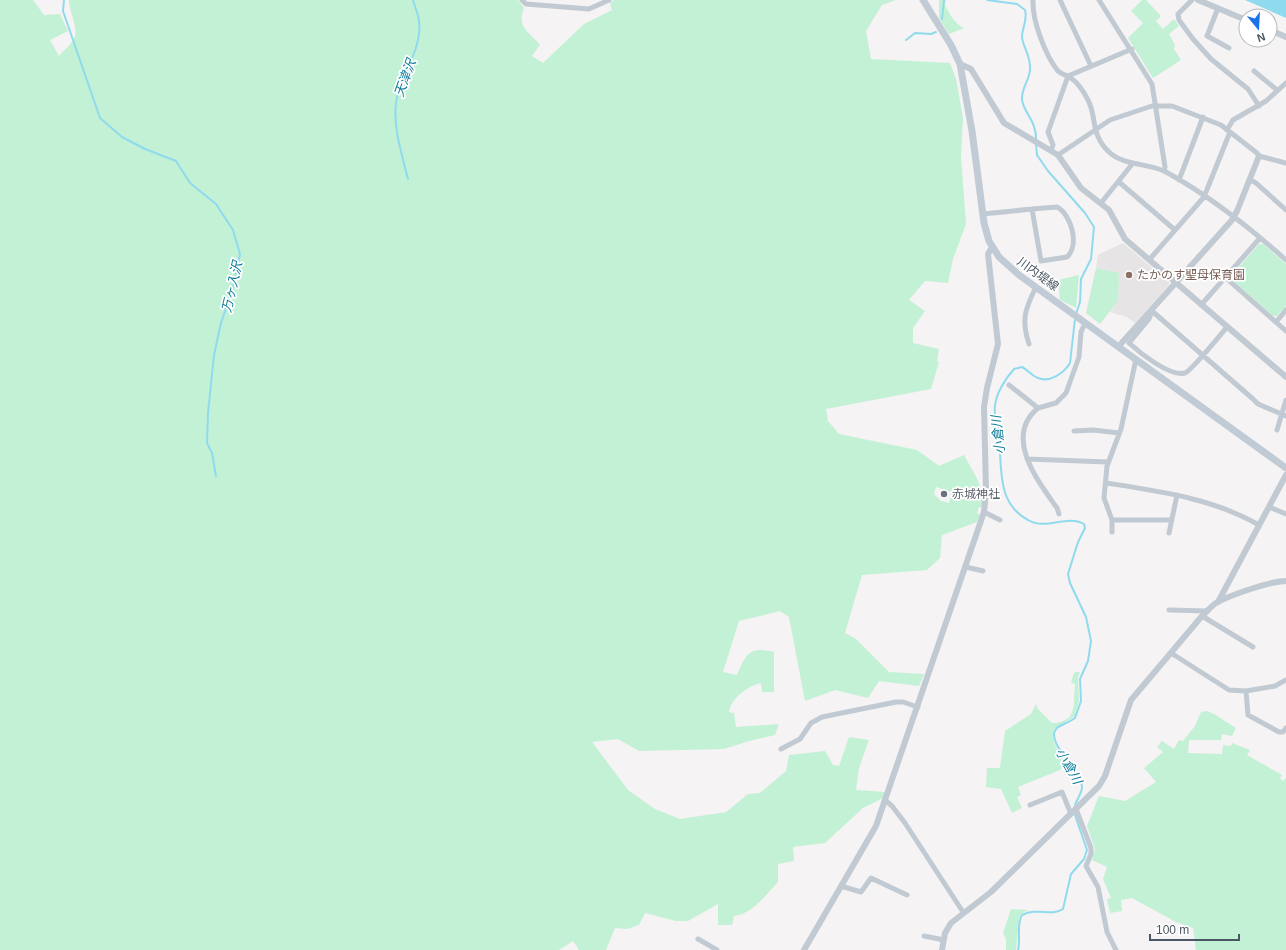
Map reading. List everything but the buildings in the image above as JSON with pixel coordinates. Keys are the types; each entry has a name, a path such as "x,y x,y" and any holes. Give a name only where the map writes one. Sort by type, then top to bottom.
{"main road":[{"name":"川内堤線","path":"923,0 951,44 960,64 972,131 983,214 992,247 1004,262 1036,287 1286,468"}],"street":[{"path":"522,0 526,4 589,9 609,0"},
{"path":"1033,0 1033,7 1039,34 1057,69 1061,74 1068,76 1073,80 1088,100 1095,130 1109,152 1118,158 1164,171 1179,180 1235,216 1286,260"},
{"path":"1060,0 1091,66"},
{"path":"1099,0 1152,82 1165,167 1164,171"},
{"path":"1192,0 1178,14 1179,20 1193,39 1211,59 1241,83 1259,106"},
{"path":"1198,0 1238,17"},
{"path":"1218,8 1207,36 1229,48"},
{"path":"1051,150 1053,145 1048,132 1068,76 1132,49"},
{"path":"960,64 970,69 1004,123 1058,154 1077,183 1112,214 1125,239 1286,377"},
{"path":"1254,71 1277,90"},
{"path":"1149,260 1204,196 1233,120 1259,106 1286,83"},
{"path":"1058,154 1114,118 1156,106 1172,106 1204,117 1229,131 1257,153 1258,156 1286,163"},
{"path":"1179,180 1204,117"},
{"path":"1118,347 1145,316 1152,311 1235,216 1258,156"},
{"path":"1101,203 1133,163"},
{"path":"1250,180 1256,183 1286,210"},
{"path":"1119,182 1175,230"},
{"path":"983,214 1032,209 1057,207 1070,220 1073,245 1070,255 1067,257 1041,261 1032,209"},
{"path":"1201,305 1260,238"},
{"path":"804,950 873,833 886,801 984,512 986,498 984,407 998,344 988,254 992,247"},
{"path":"1226,278 1286,331"},
{"path":"1029,344 1024,321 1028,304 1036,287"},
{"path":"1276,322 1286,310"},
{"path":"1152,311 1260,406 1284,416"},
{"path":"1152,311 1149,319 1129,343 1162,367 1182,373 1188,371 1227,327"},
{"path":"1059,514 1057,508 1033,474 1027,459 1024,429 1038,408 1056,403 1066,393 1079,357 1081,332 1085,323"},
{"path":"1112,532 1112,520 1105,503 1108,462 1119,433 1136,359"},
{"path":"1009,385 1038,408"},
{"path":"1277,430 1284,416 1286,400"},
{"path":"1074,431 1093,430 1119,433"},
{"path":"1027,459 1108,462"},
{"path":"1218,602 1286,475"},
{"path":"1106,483 1177,495 1229,510 1259,524"},
{"path":"1170,533 1177,495"},
{"path":"1269,507 1286,514"},
{"path":"984,512 1000,520"},
{"path":"1112,520 1172,520"},
{"path":"966,567 982,571"},
{"path":"942,950 949,926 963,912 991,892 1076,809 1102,781 1131,700 1202,616 1218,602 1274,582 1286,580"},
{"path":"1169,610 1207,611"},
{"path":"1202,616 1253,647"},
{"path":"1171,653 1227,689 1240,692 1275,686 1286,680"},
{"path":"1246,691 1248,714 1279,732 1283,732 1286,728"},
{"path":"781,749 800,739 810,723 822,717 896,702 904,702 918,707"},
{"path":"1030,805 1062,792 1071,814"},
{"path":"886,801 892,806 914,837 963,912"},
{"path":"1076,809 1091,848 1091,854 1086,866 1098,887 1105,926 1116,950"},
{"path":"841,886 861,892 871,878 907,895"},
{"path":"924,936 944,940"},
{"path":"698,939 717,950"}],"shaded area":[{"path":"1123,243 1169,282 1169,285 1135,323 1127,317 1110,312 1118,301 1119,273 1096,268 1098,255"}],"green space":[{"path":"0,0 33,0 44,15 60,14 68,31 50,40 59,56 74,39 76,32 69,0 518,0 524,8 522,15 523,25 528,33 540,45 532,56 543,63 584,24 612,10 610,3 614,0 896,0 882,5 866,31 871,59 950,63 956,79 963,118 961,156 966,224 953,259 948,283 925,281 909,300 925,311 913,328 913,343 939,349 937,361 939,362 931,389 826,409 828,421 839,434 917,450 939,466 964,455 980,486 982,493 982,507 979,507 977,513 980,515 977,522 942,535 940,558 927,570 862,575 845,633 856,639 889,672 924,674 919,686 879,681 868,698 835,690 805,701 789,617 780,611 739,621 723,672 737,675 746,656 754,651 766,650 774,652 774,692 762,692 761,683 751,687 737,697 730,707 729,712 734,713 736,727 779,724 775,735 724,749 639,751 618,739 592,742 628,790 655,809 680,819 726,812 748,794 760,793 786,771 789,755 825,751 833,765 839,766 849,737 869,740 859,768 856,790 885,792 883,798 863,808 825,843 793,847 794,861 778,864 778,882 753,908 747,912 734,916 732,925 718,925 718,904 688,921 676,921 645,913 639,925 627,929 615,928 606,950 579,950 573,941 559,950 0,950","holes":["936,487 952,492 949,503 941,501 934,494"]},
{"path":"939,0 946,0 945,5 951,15 958,24 964,28 949,34 939,18"},
{"path":"1142,0 1146,0 1161,16 1156,21 1163,29 1174,19 1179,26 1169,34 1175,45 1174,49 1181,60 1153,78 1128,38 1143,23 1131,11"},
{"path":"1259,244 1263,244 1286,264 1286,306 1277,316 1273,316 1232,280 1232,275"},
{"path":"1096,268 1119,273 1118,301 1100,324 1086,313"},
{"path":"1079,275 1076,308 1060,300 1058,280"},
{"path":"1080,672 1078,677 1079,701 1075,716 1054,729 1053,734 1056,747 1068,762 1060,770 1018,787 1021,795 1017,797 1022,808 1012,813 1001,789 986,787 987,768 1000,768 1005,731 1031,714 1036,704 1038,709 1052,723 1060,722 1070,716 1074,705 1075,684 1071,683 1074,673"},
{"path":"1207,711 1236,728 1232,736 1222,734 1221,740 1189,740 1188,753 1222,754 1223,745 1231,746 1232,743 1250,750 1247,755 1282,775 1280,778 1283,781 1286,778 1286,950 1196,950 1193,928 1176,922 1132,898 1121,900 1122,911 1110,913 1107,899 1111,898 1103,879 1107,867 1092,860 1095,849 1087,826 1099,796 1125,801 1156,782 1144,768 1163,752 1157,747 1162,741 1174,749 1179,740 1183,741 1195,726 1201,712"},
{"path":"1011,909 1028,910 1021,914 1019,918 1016,950 1006,950 1006,939 1003,933"}],"water":[{"path":"1245,0 1286,0 1286,18 1278,14 1278,8 1263,8"}],"waterway":[{"name":"万ヶ入沢","path":"64,0 63,11 100,118 122,137 145,149 176,161 190,183 216,204 233,230 240,254 232,291 221,323 214,355 208,413 207,443 212,453 216,476"},
{"name":"天津沢","path":"408,179 399,141 395,112 401,83 418,42 419,18 413,0"},
{"path":"942,19 944,0"},
{"name":"小倉川","path":"987,0 1017,4 1025,10 1026,17 1022,37 1029,60 1030,70 1022,100 1035,128 1036,140"},
{"path":"906,40 915,33 931,34 936,32"},
{"name":"小倉川","path":"1036,144 1037,155 1048,171 1085,213 1094,227 1091,259 1081,279 1080,302 1076,314"},
{"name":"小倉川","path":"1075,319 1070,363 1067,367 1056,376 1047,379 1036,377 1022,367 1014,369 999,391 995,409 995,417 999,432 1001,471 1003,483 1010,504 1018,513 1035,523 1042,524 1077,521 1084,524 1085,528 1078,542 1068,574 1070,583 1086,617 1091,641 1088,661 1080,679 1081,701 1075,718 1057,728 1054,734 1059,748 1080,780 1082,789 1075,805"},
{"name":"小倉川","path":"1018,950 1019,923 1022,915 1033,912 1054,912 1063,909 1071,874 1084,859 1087,850 1075,815"}],"place":[{"name":"たかのす聖母保育園","path":"1129,275"},
{"name":"赤城神社","path":"944,494"}]}
